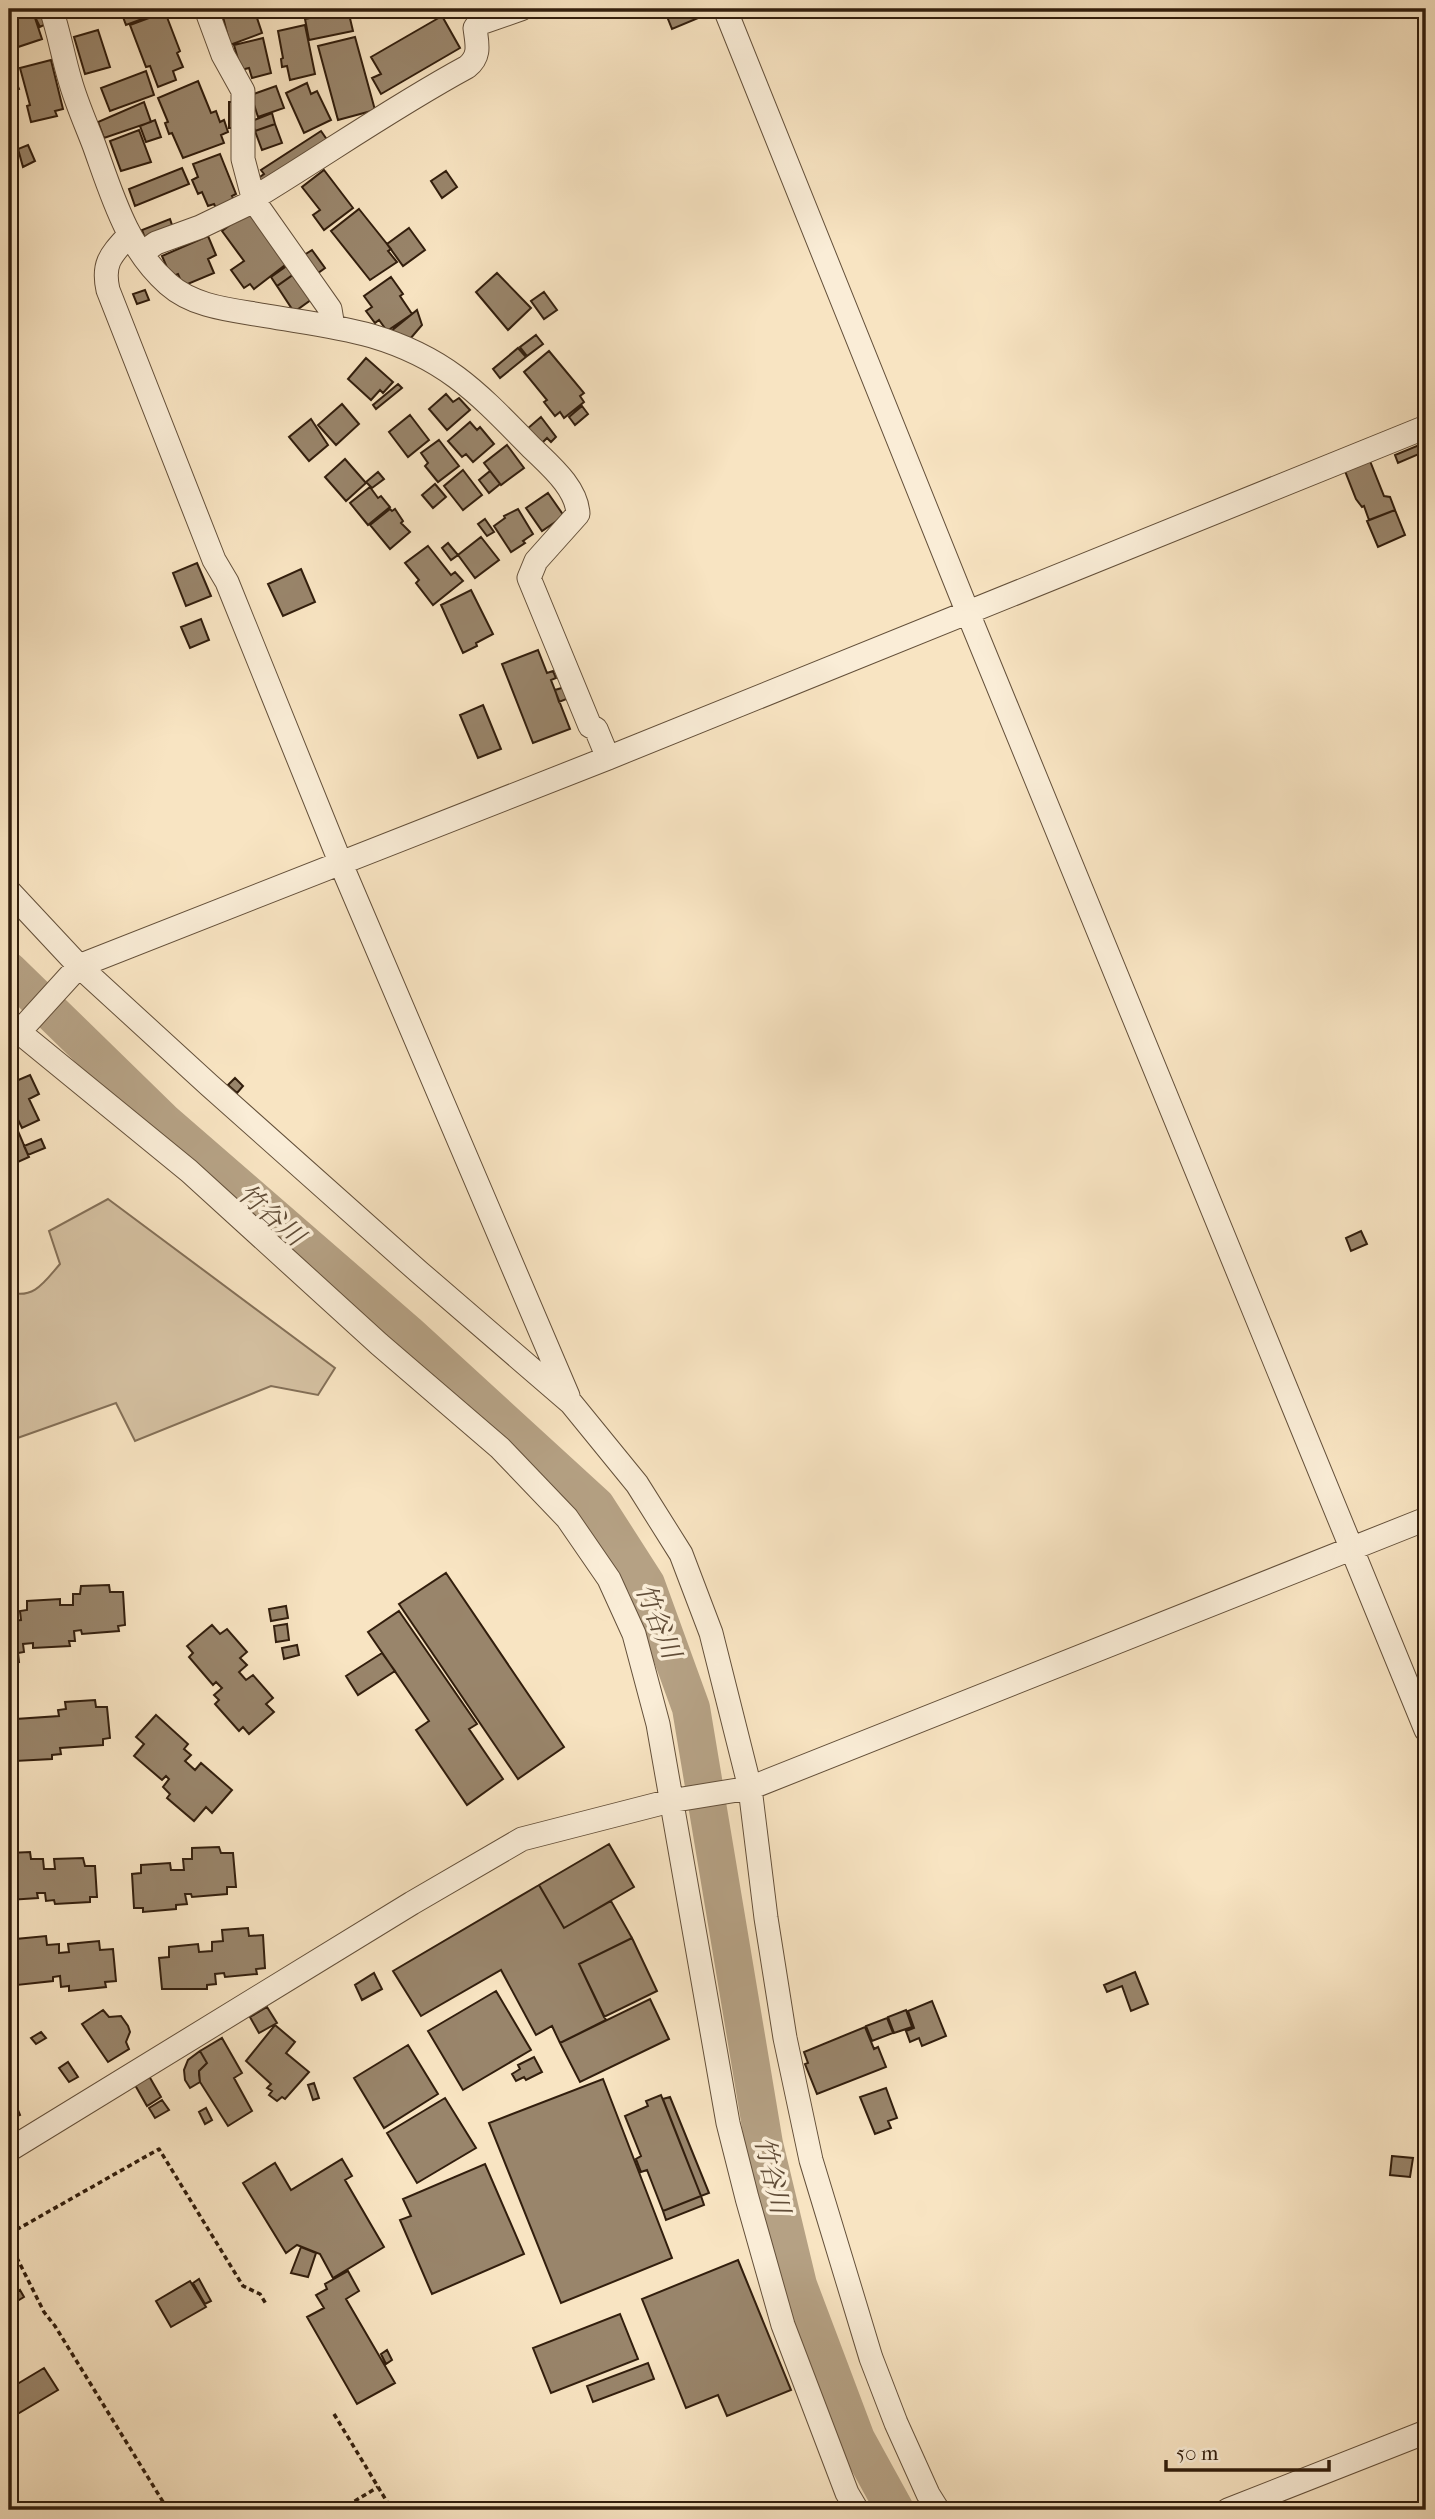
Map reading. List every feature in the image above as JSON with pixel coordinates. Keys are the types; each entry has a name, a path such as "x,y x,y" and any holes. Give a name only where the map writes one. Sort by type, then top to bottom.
{"street":[{"path":"51,9 71,82 113,200 135,244 165,282 194,300 215,307 333,327 408,349 444,367 492,407 556,472 577,502 578,514 536,561 529,578 590,726 596,729 608,758"},
{"path":"206,9 223,55 243,91 243,159 254,200 330,309 333,327"},
{"path":"521,9 478,24 475,28 478,52 467,67 393,108 254,200 200,227 156,243 135,244 114,252 107,263 105,275 108,290 214,561 227,582 341,864 571,1402"},
{"path":"725,9 968,613 1426,1730"},
{"path":"857,2510 847,2493 783,2325 747,2198 729,2123 676,1800 634,1634 609,1578 567,1518 500,1448 380,1344 190,1171 18,1025 79,965 608,758 1426,427"},
{"path":"9,891 79,965 409,1263 571,1402 637,1484 681,1554 711,1633 744,1790 785,2038 811,2160 871,2358 907,2447 938,2510"},
{"path":"9,2150 412,1903 522,1839 676,1800 744,1790 1426,1519"},
{"path":"1228,2510 1426,2432"}],"path":[{"path":"9,2234 159,2149 243,2286 260,2294 266,2304"},
{"path":"9,2242 44,2312 168,2510"},
{"path":"334,2414 392,2510"},
{"path":"340,2510 378,2487"}],"shaded area":[{"path":"108,1199 335,1368 318,1395 271,1386 135,1441 116,1403 9,1441 9,1292 18,1294 32,1291 60,1264 49,1231"}],"building":[{"path":"9,9 32,9 42,39 9,50"},
{"path":"120,9 142,9 145,18 126,25"},
{"path":"146,9 172,9 149,17"},
{"path":"221,9 254,9 262,33 230,45"},
{"path":"264,9 285,9 266,14"},
{"path":"443,9 452,9 454,15 445,17"},
{"path":"664,9 714,9 715,11 672,29"},
{"path":"348,10 353,31 309,40 305,19"},
{"path":"43,11 48,23 40,27 34,15"},
{"path":"165,12 180,51 177,53 183,67 173,71 176,80 158,87 150,66 146,67 130,25"},
{"path":"442,16 460,48 381,94 372,78 381,74 371,57"},
{"path":"305,25 315,74 290,80 287,66 282,67 278,31"},
{"path":"98,30 110,67 85,74 74,37"},
{"path":"355,37 375,110 338,120 318,46"},
{"path":"263,38 271,73 252,78 249,68 241,70 234,45"},
{"path":"51,60 63,109 55,111 57,116 31,122 27,106 30,105 20,68"},
{"path":"146,71 154,95 110,111 101,88"},
{"path":"12,73 19,89 9,93 9,74"},
{"path":"198,81 211,113 216,111 220,122 224,120 228,132 221,135 224,143 183,158 172,133 169,134 165,123 168,122 158,98"},
{"path":"307,83 311,94 317,91 331,120 304,133 286,93"},
{"path":"276,86 284,108 258,117 251,95"},
{"path":"144,102 151,122 104,138 98,122"},
{"path":"229,102 236,102 236,128 229,128"},
{"path":"272,113 275,124 255,131 252,121"},
{"path":"155,120 161,137 146,142 140,126"},
{"path":"275,124 282,143 262,150 255,131"},
{"path":"139,130 151,162 121,171 110,141"},
{"path":"321,131 330,144 263,188 257,179 264,174 261,170"},
{"path":"28,145 35,161 23,167 18,149"},
{"path":"220,154 236,194 232,196 234,200 216,208 214,204 208,206 202,192 198,194 192,180 198,177 193,164"},
{"path":"182,168 189,184 135,206 129,189"},
{"path":"324,170 353,208 324,230 313,215 320,210 302,187"},
{"path":"446,171 457,187 442,198 431,181"},
{"path":"251,209 289,262 254,289 250,284 244,288 231,270 244,261 222,231"},
{"path":"359,209 391,249 388,251 397,262 370,280 331,231"},
{"path":"170,219 174,231 146,241 142,230"},
{"path":"409,228 425,250 403,266 387,244"},
{"path":"208,236 216,255 208,259 214,273 183,286 178,274 171,277 162,256"},
{"path":"312,250 325,268 314,276 301,257"},
{"path":"291,263 297,272 277,286 271,277"},
{"path":"297,272 315,297 294,312 277,286"},
{"path":"497,273 531,308 508,330 476,292"},
{"path":"391,277 412,314 387,331 379,320 375,323 366,311 372,307 364,296"},
{"path":"145,290 149,300 137,304 133,294"},
{"path":"544,292 557,310 544,319 531,301"},
{"path":"417,310 422,325 410,339 390,332"},
{"path":"536,335 543,344 527,356 520,347"},
{"path":"518,348 526,357 500,378 493,369"},
{"path":"549,351 584,393 580,396 584,402 564,418 560,412 555,416 544,402 547,400 524,372"},
{"path":"366,358 393,382 383,393 380,390 371,400 348,379"},
{"path":"398,384 402,388 376,409 373,405"},
{"path":"446,394 453,402 459,398 470,410 447,430 429,409"},
{"path":"342,404 359,424 336,445 318,425"},
{"path":"582,406 588,414 575,425 569,417"},
{"path":"410,415 429,440 408,457 389,432"},
{"path":"541,417 556,437 551,442 547,438 541,444 527,429"},
{"path":"311,419 328,445 309,461 289,437"},
{"path":"470,422 477,430 480,427 494,444 473,462 466,454 462,457 448,441"},
{"path":"439,440 459,466 438,482 425,466 428,463 421,453"},
{"path":"1424,443 1426,451 1398,463 1395,455"},
{"path":"507,445 524,468 501,485 484,463"},
{"path":"345,459 366,483 346,501 325,477"},
{"path":"1370,461 1384,496 1390,497 1395,510 1369,520 1364,506 1356,499 1345,471"},
{"path":"463,470 482,495 463,510 444,486"},
{"path":"490,471 500,484 489,493 479,480"},
{"path":"378,472 384,479 372,488 366,482"},
{"path":"435,484 446,497 433,508 422,495"},
{"path":"370,487 378,498 381,496 390,507 368,525 350,503"},
{"path":"548,493 564,516 542,531 526,508"},
{"path":"390,509 395,509 403,521 401,523 410,532 390,549 370,525"},
{"path":"518,509 533,534 511,552 494,526 505,518 504,516"},
{"path":"1395,510 1405,535 1378,547 1367,521"},
{"path":"485,519 494,532 487,536 478,524"},
{"path":"481,537 499,560 475,578 458,555"},
{"path":"448,543 458,555 451,560 442,548"},
{"path":"428,546 451,575 455,572 463,581 433,605 416,583 419,580 405,563"},
{"path":"197,563 211,596 186,606 173,573"},
{"path":"301,569 315,602 283,616 268,584"},
{"path":"471,590 493,634 463,653 441,605"},
{"path":"201,619 209,640 190,648 181,627"},
{"path":"538,650 547,673 553,671 556,678 551,680 570,729 533,743 502,664"},
{"path":"565,687 569,698 559,702 555,690"},
{"path":"483,705 501,749 478,758 460,715"},
{"path":"30,1075 39,1094 29,1099 39,1120 22,1128 11,1105 14,1104 9,1095 9,1084"},
{"path":"235,1078 243,1086 237,1093 228,1085"},
{"path":"13,1130 14,1133 18,1131 29,1157 9,1166 9,1131"},
{"path":"41,1139 45,1148 28,1155 24,1146"},
{"path":"1361,1231 1367,1244 1351,1251 1346,1238"},
{"path":"446,1573 564,1747 518,1779 399,1604"},
{"path":"109,1585 110,1592 123,1592 125,1625 118,1626 119,1631 82,1634 81,1630 74,1631 75,1641 69,1641 70,1646 33,1648 33,1643 23,1644 24,1652 18,1653 19,1662 9,1663 9,1621 21,1620 20,1611 27,1610 27,1601 60,1599 60,1605 73,1605 73,1594 80,1594 81,1586"},
{"path":"286,1606 288,1618 271,1621 269,1609"},
{"path":"399,1611 477,1724 469,1729 503,1779 467,1805 416,1730 429,1721 368,1632"},
{"path":"287,1624 289,1640 276,1642 274,1626"},
{"path":"212,1625 220,1634 227,1629 247,1652 240,1658 247,1665 239,1672 246,1680 253,1675 273,1698 266,1704 274,1712 249,1734 243,1727 239,1731 215,1704 219,1700 214,1695 222,1688 216,1682 213,1685 189,1657 193,1653 187,1646"},
{"path":"297,1645 299,1655 284,1659 282,1648"},
{"path":"382,1653 395,1671 358,1695 346,1676"},
{"path":"95,1700 96,1707 107,1707 110,1738 103,1739 103,1745 60,1748 61,1754 52,1755 52,1759 15,1761 15,1756 9,1757 9,1725 16,1725 16,1719 59,1716 58,1710 66,1709 65,1702"},
{"path":"156,1715 188,1744 184,1749 191,1755 185,1761 195,1770 201,1763 232,1790 212,1813 206,1807 194,1821 167,1798 170,1794 163,1787 169,1779 166,1776 162,1780 134,1756 144,1744 136,1737"},
{"path":"609,1844 634,1887 564,1928 539,1885"},
{"path":"219,1847 221,1853 233,1853 236,1887 227,1887 227,1894 192,1897 191,1894 185,1894 187,1904 176,1905 176,1909 143,1912 143,1908 134,1908 132,1874 141,1873 141,1865 170,1863 171,1870 184,1870 183,1859 192,1859 192,1848"},
{"path":"30,1852 31,1859 43,1859 44,1869 55,1869 54,1859 83,1858 85,1866 95,1866 97,1897 90,1897 90,1902 55,1904 54,1900 46,1901 45,1893 37,1893 38,1898 9,1900 9,1853"},
{"path":"539,1885 564,1928 611,1901 632,1938 579,1964 606,2020 560,2043 552,2026 536,2035 501,1970 421,2016 393,1971"},
{"path":"248,1928 249,1936 263,1935 265,1968 256,1969 257,1974 225,1977 224,1973 215,1974 216,1984 207,1985 207,1989 162,1989 159,1958 169,1957 169,1947 198,1944 199,1952 212,1951 212,1942 223,1941 222,1930"},
{"path":"46,1936 47,1945 59,1944 59,1953 69,1952 68,1944 99,1941 100,1950 113,1949 116,1981 105,1982 106,1987 69,1991 69,1986 61,1987 60,1976 53,1977 53,1981 17,1985 17,1980 9,1981 9,1948 17,1947 16,1939"},
{"path":"632,1938 657,1991 604,2017 579,1964"},
{"path":"1135,1972 1148,2004 1131,2011 1122,1986 1107,1992 1104,1985"},
{"path":"374,1973 382,1989 362,2000 355,1985"},
{"path":"496,1991 531,2050 463,2090 428,2031"},
{"path":"650,1999 669,2039 580,2082 560,2043"},
{"path":"932,2001 946,2036 922,2046 919,2038 910,2042 906,2031 914,2028 908,2011"},
{"path":"267,2007 277,2023 259,2033 250,2017"},
{"path":"103,2010 109,2017 121,2016 130,2032 126,2042 129,2049 108,2062 82,2024"},
{"path":"906,2010 912,2027 894,2033 888,2017"},
{"path":"887,2018 893,2033 872,2041 866,2026"},
{"path":"275,2025 295,2042 286,2053 309,2072 285,2099 282,2097 277,2101 269,2095 272,2091 267,2088 271,2084 246,2061"},
{"path":"865,2027 874,2049 878,2047 886,2067 817,2094 805,2064 808,2063 804,2052"},
{"path":"41,2032 46,2038 36,2044 31,2038"},
{"path":"222,2038 242,2073 234,2078 252,2111 228,2126 200,2082 199,2075 199,2071 207,2063 200,2051"},
{"path":"408,2045 438,2094 384,2128 354,2078"},
{"path":"200,2051 207,2063 199,2071 200,2082 190,2088 185,2080 184,2070 188,2060"},
{"path":"534,2057 542,2072 526,2080 524,2077 516,2081 512,2074 520,2069 518,2065"},
{"path":"68,2062 78,2077 69,2082 59,2068"},
{"path":"149,2076 161,2097 147,2106 135,2085"},
{"path":"603,2079 672,2258 561,2303 489,2123"},
{"path":"314,2083 319,2098 313,2100 308,2085"},
{"path":"886,2088 897,2118 888,2121 891,2128 875,2134 860,2097"},
{"path":"12,2095 20,2115 12,2118 9,2096"},
{"path":"661,2095 701,2196 663,2211 647,2170 641,2172 636,2159 641,2156 625,2116 648,2106 646,2101"},
{"path":"670,2097 709,2193 701,2196 663,2099"},
{"path":"445,2098 476,2148 417,2183 387,2133"},
{"path":"162,2100 169,2110 155,2118 149,2108"},
{"path":"206,2108 212,2120 205,2124 199,2112"},
{"path":"1392,2156 1413,2158 1410,2177 1390,2175"},
{"path":"342,2159 352,2176 345,2180 384,2247 333,2278 320,2254 297,2245 286,2253 243,2183 275,2163 291,2190"},
{"path":"485,2164 524,2254 432,2294 400,2220 411,2216 403,2199"},
{"path":"701,2196 704,2205 666,2220 663,2211"},
{"path":"301,2247 316,2253 308,2277 291,2273"},
{"path":"738,2260 791,2390 727,2416 718,2395 686,2408 642,2299"},
{"path":"348,2271 359,2291 346,2299 395,2383 357,2404 307,2317 324,2308 316,2295 327,2289 325,2284"},
{"path":"199,2279 211,2301 205,2304 193,2283"},
{"path":"190,2281 206,2307 171,2327 156,2301"},
{"path":"20,2290 24,2297 9,2306 9,2297"},
{"path":"620,2314 638,2359 551,2393 533,2348"},
{"path":"387,2350 392,2360 386,2364 381,2354"},
{"path":"648,2363 654,2379 593,2402 587,2386"},
{"path":"44,2368 58,2390 9,2419 9,2389"}],"waterway":[{"name":"竹谷川","path":"9,971 164,1122 407,1333 596,1506 646,1584 691,1708 764,2144 798,2285 856,2439 895,2510"}]}
